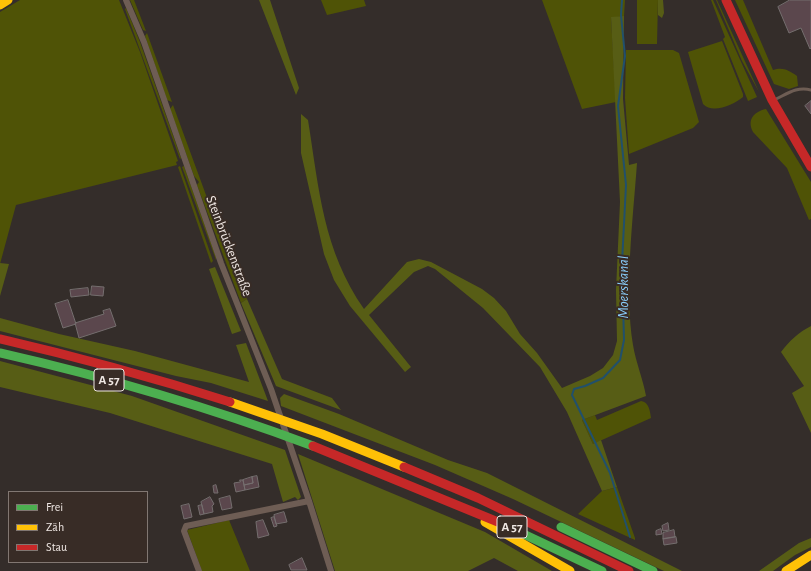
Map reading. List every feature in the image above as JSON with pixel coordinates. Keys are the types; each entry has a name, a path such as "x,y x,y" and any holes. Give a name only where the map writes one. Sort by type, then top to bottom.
{"main road":[{"path":"0,5 8,0"},
{"path":"726,0 772,100 811,167"},
{"name":"A 57","path":"0,339 103,364 202,393 292,423 406,466 506,510 629,571"},
{"name":"A 57","path":"0,353 101,377 217,411 276,432 499,521 602,571"},
{"path":"420,489 436,499 483,521 570,571"},
{"path":"506,510 543,519 654,571"},
{"path":"786,571 811,555"}],"street":[{"name":"Steinbrückenstraße","path":"126,0 144,42 221,263 271,389 310,500 331,571"},
{"path":"199,571 184,531 186,526 310,500"}],"lane":[{"path":"772,100 793,90 804,88 811,90"}],"shaded area":[{"path":"20,0 119,0 140,52 178,161 176,162 177,165 16,205 0,264 0,12"},
{"path":"130,0 134,0 146,31 143,30"},
{"path":"321,0 364,0 366,6 327,15"},
{"path":"542,0 625,0 624,16 611,18 616,102 582,109"},
{"path":"637,0 658,0 657,44 637,44"},
{"path":"711,0 713,0 757,97 748,101 723,39 725,37"},
{"path":"717,0 759,92 742,61"},
{"path":"735,0 743,0 773,70 783,69 794,74 797,76 798,86 789,89 774,84"},
{"path":"126,8 140,42 181,158 180,159 125,9"},
{"path":"147,33 172,102 167,100 145,36"},
{"path":"722,41 743,97 729,105 712,108 703,104 688,52"},
{"path":"626,50 673,50 679,53 699,122 693,128 629,154 625,98"},
{"path":"173,105 228,255 247,299 241,303 197,185 199,182 194,176 170,109"},
{"path":"766,109 811,182 811,219 809,220 787,168 751,128 752,117 761,110"},
{"path":"180,166 213,261 211,263 178,167"},
{"path":"184,166 216,257 216,260 182,167"},
{"path":"641,401 646,403 650,410 651,418 593,444 582,420 595,415 597,420"},
{"path":"617,487 635,540 578,514 602,491"},
{"path":"229,520 250,571 202,571 187,530"}],"green space":[{"path":"259,0 270,0 299,88 296,95"},
{"path":"658,0 663,0 664,13 662,18 658,15"},
{"path":"624,16 623,99 629,165 637,163 630,254 630,324 634,352 646,396 582,420 593,444 601,440 617,487 602,491 567,412 540,367 483,308 435,269 428,266 414,272 369,315 411,367 405,372 350,306 334,280 324,254 301,153 301,114 308,120 320,195 331,241 350,287 364,309 407,262 419,259 431,262 482,289 494,298 506,311 520,334 537,353 562,388 590,376 603,368 613,355 617,341 616,290 620,202 611,17"},
{"path":"0,263 9,264 0,296"},
{"path":"215,267 241,331 232,334 209,269"},
{"path":"247,299 282,379 332,398 341,410 276,386 241,303"},
{"path":"0,318 59,334 135,351 249,382 236,345 246,343 268,401 211,383 176,376 0,331"},
{"path":"811,326 811,433 792,393 804,386 781,352 794,337"},
{"path":"0,361 132,396 285,450 301,497 298,500 295,497 283,502 272,464 110,413 0,387"},
{"path":"284,394 339,414 448,460 487,473 682,571 664,571 513,499 435,465 281,406 280,398"},
{"path":"298,454 485,532 552,571 518,571 494,558 468,571 335,571"},
{"path":"811,538 811,547 795,555 773,571 759,571 799,543"}],"building":[{"path":"790,0 811,0 810,49 801,28 789,33 778,7"},
{"path":"811,101 811,114 805,106"},
{"path":"92,286 104,287 103,296 91,295"},
{"path":"88,288 89,295 71,297 70,290"},
{"path":"68,300 76,324 63,328 55,304"},
{"path":"110,309 116,326 79,338 75,323 104,314 103,311"},
{"path":"257,476 259,487 245,490 244,485 253,483 252,477"},
{"path":"252,477 253,483 244,485 243,480"},
{"path":"240,480 243,480 245,490 236,492 234,483 240,482"},
{"path":"216,485 218,493 214,493 213,486"},
{"path":"230,496 232,508 222,510 219,499"},
{"path":"210,497 214,504 212,506 213,512 204,514 201,502"},
{"path":"189,504 192,517 184,519 181,506"},
{"path":"202,505 204,514 200,515 198,506"},
{"path":"284,512 287,522 276,524 274,515"},
{"path":"274,517 277,526 274,527 271,518"},
{"path":"263,520 269,535 258,538 256,522"},
{"path":"668,523 669,530 663,531 662,526"},
{"path":"661,529 662,534 656,535 656,531"},
{"path":"674,530 675,537 663,539 663,533"},
{"path":"676,537 677,543 664,545 663,539"},
{"path":"302,558 307,570 291,570 289,565"}],"waterway":[{"name":"Moerskanal","path":"622,0 621,15 625,56 618,106 626,185 622,263 624,340 620,360 603,378 574,389 572,395 610,473 630,537"}],"traffic: fast":[{"path":"0,353 79,372 158,394 313,446"},
{"path":"498,522 602,571"},
{"path":"561,527 653,571"}],"traffic: slow":[{"path":"0,5 8,0"},
{"path":"230,402 322,434 404,467"},
{"path":"485,522 570,571"},
{"path":"786,571 811,555"}],"traffic: jam":[{"path":"726,0 772,100 811,167"},
{"path":"0,339 116,368 230,402"},
{"path":"313,446 498,522"},
{"path":"404,467 478,498 629,571"}]}
